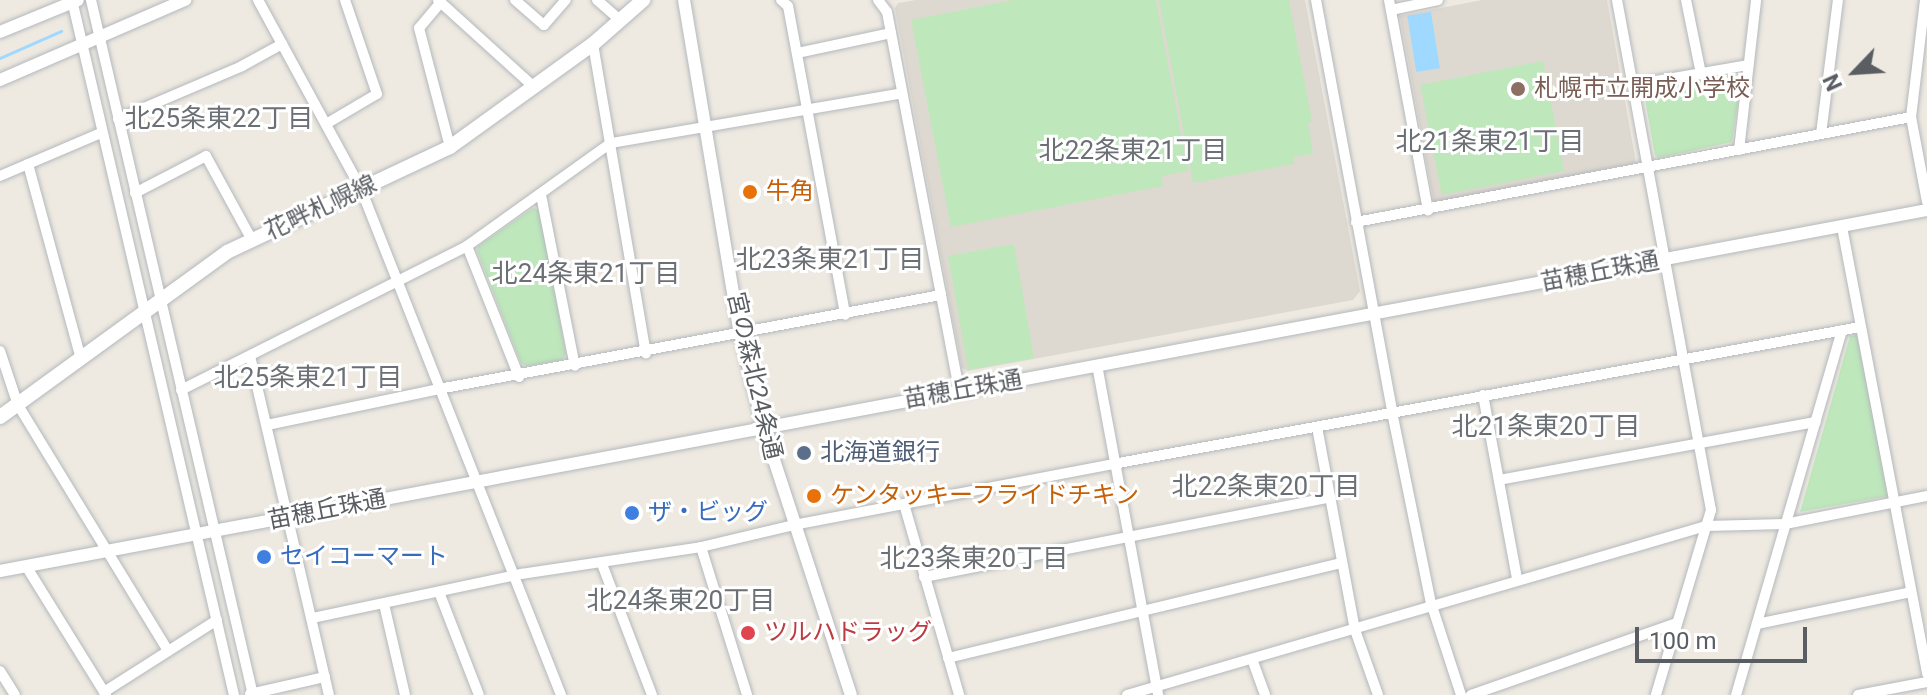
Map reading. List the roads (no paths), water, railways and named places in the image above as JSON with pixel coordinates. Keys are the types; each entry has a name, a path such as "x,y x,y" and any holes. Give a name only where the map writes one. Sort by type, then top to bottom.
{"main road":[{"name":"花畔札幌線","path":"0,417 227,252 450,147 593,44 643,0"}],"street":[{"path":"91,0 159,303 216,530 251,694 325,677"},
{"path":"0,80 185,0"},
{"path":"258,0 361,189 561,695"},
{"path":"326,124 377,94 345,0"},
{"path":"515,0 544,25 566,0"},
{"path":"597,0 621,21"},
{"name":"宮の森北24条通","path":"684,0 740,333 763,426 851,695"},
{"path":"781,0 788,6 845,315"},
{"path":"1316,0 1373,314 1431,603 1461,695"},
{"path":"1428,210 1390,5 1438,0"},
{"path":"1617,0 1696,443 1711,510 1656,695"},
{"path":"1686,0 1701,74"},
{"path":"1739,150 1756,0"},
{"path":"1821,134 1838,0"},
{"path":"1925,0 1911,117 1924,171 1927,202"},
{"path":"0,32 74,1 80,45 234,695"},
{"path":"450,147 419,28 440,1 534,87"},
{"path":"882,1 887,12 959,391"},
{"path":"797,53 891,33"},
{"path":"118,119 242,66 282,44"},
{"path":"593,44 646,353"},
{"path":"1632,85 1748,65"},
{"path":"181,390 396,279 467,246 611,143 902,93"},
{"path":"1356,222 1911,117"},
{"path":"0,176 101,133"},
{"path":"135,193 206,156 252,240"},
{"path":"28,164 81,359"},
{"path":"541,195 575,366"},
{"name":"苗穂丘珠通","path":"0,571 1927,210"},
{"path":"1842,227 1927,674"},
{"path":"467,246 519,377"},
{"path":"267,425 439,389 519,377 941,295"},
{"path":"312,618 513,576 701,547 794,525 1113,464 1860,327"},
{"path":"1736,695 1842,330"},
{"path":"0,351 18,405 167,649"},
{"path":"250,356 329,695"},
{"path":"1097,365 1157,691"},
{"path":"1483,395 1517,578"},
{"path":"1499,480 1816,422"},
{"path":"1317,427 1355,630 1378,695"},
{"path":"1127,695 1157,691 1252,659 1355,630 1431,603 1706,526 1785,524 1927,496"},
{"path":"924,577 1330,497"},
{"path":"904,504 959,695"},
{"path":"701,547 747,695"},
{"path":"948,658 1342,563"},
{"path":"602,564 652,695"},
{"path":"26,566 105,693 167,649 217,620"},
{"path":"439,592 479,695"},
{"path":"1757,624 1911,592"},
{"path":"384,604 405,695"},
{"path":"1471,695 1677,623"},
{"path":"1252,659 1265,695"},
{"path":"0,671 15,695"},
{"path":"1858,695 1927,682"}],"water":[{"path":"1431,12 1440,68 1416,72 1407,16"}],"waterway":[{"path":"0,58 61,31"}],"place":[{"name":"札幌市立開成小学校","path":"1518,89"},
{"name":"牛角","path":"750,192"},
{"name":"北海道銀行","path":"804,453"},
{"name":"ケンタッキーフライドチキン","path":"814,496"},
{"name":"ザ・ビッグ","path":"632,513"},
{"name":"セイコーマート","path":"264,557"},
{"name":"ツルハドラッグ","path":"748,633"}],"district":[{"name":"北25条東22丁目","path":"219,119"},
{"name":"北21条東21丁目","path":"1490,142"},
{"name":"北22条東21丁目","path":"1133,151"},
{"name":"北23条東21丁目","path":"830,260"},
{"name":"北24条東21丁目","path":"586,274"},
{"name":"北25条東21丁目","path":"308,378"},
{"name":"北21条東20丁目","path":"1546,427"},
{"name":"北22条東20丁目","path":"1266,487"},
{"name":"北23条東20丁目","path":"974,559"},
{"name":"北24条東20丁目","path":"681,601"}]}
